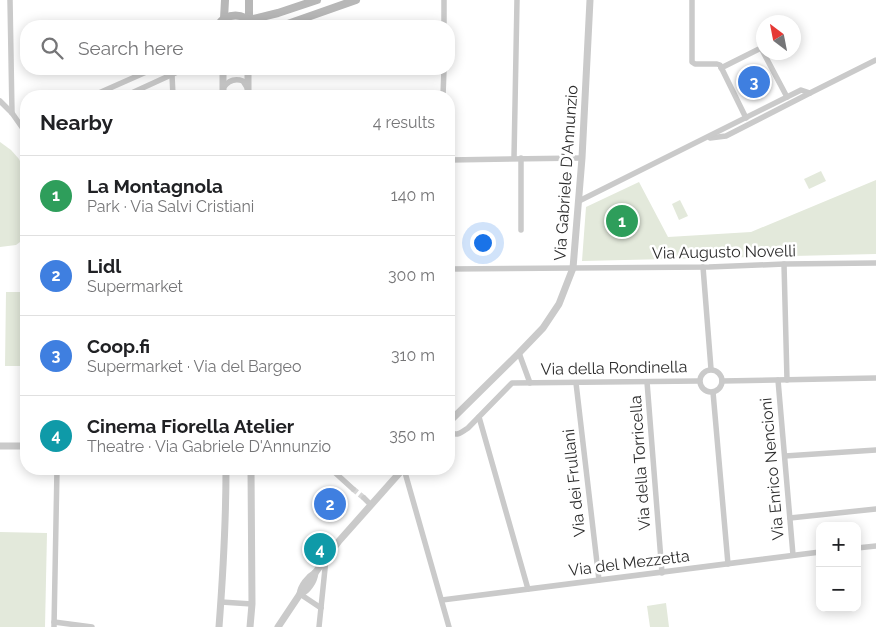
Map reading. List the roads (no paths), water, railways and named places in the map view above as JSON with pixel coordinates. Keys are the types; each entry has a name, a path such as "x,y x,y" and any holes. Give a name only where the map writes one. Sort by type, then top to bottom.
{"main road":[{"path":"225,0 224,19 237,16 244,17 248,20"},
{"path":"249,0 251,20"},
{"path":"259,20 317,0"},
{"path":"299,20 356,0"}],"street":[{"path":"10,0 12,113"},
{"path":"444,0 444,20"},
{"path":"517,0 518,158 521,230"},
{"name":"Via Gabriele D'Annunzio","path":"455,416 542,328 555,311 574,268 590,0"},
{"path":"692,0 692,62 695,64 718,64 746,118"},
{"path":"721,68 761,48 787,97"},
{"path":"703,139 726,136 876,60"},
{"path":"106,90 139,75"},
{"path":"138,90 170,75"},
{"path":"172,75 173,90"},
{"path":"223,75 223,88"},
{"path":"248,75 248,90"},
{"path":"444,75 444,90"},
{"path":"223,88 230,81 236,80 243,81 247,90"},
{"path":"579,201 801,90 810,93"},
{"path":"0,102 20,123"},
{"path":"455,160 582,158"},
{"name":"Via Augusto Novelli","path":"455,269 703,267 876,263"},
{"path":"784,264 787,380"},
{"path":"703,267 711,370"},
{"name":"Via della Rondinella","path":"519,353 530,383"},
{"name":"Via della Rondinella","path":"714,392 703,390 700,385 699,381 703,372 716,371 720,374 722,381"},
{"path":"728,564 714,392 721,387 722,381 876,378"},
{"name":"Via Enrico Nencioni","path":"778,380 793,555"},
{"name":"Via della Rondinella","path":"479,417 512,383 699,381"},
{"name":"Via della Torricella","path":"647,382 662,573"},
{"name":"Via dei Frullani","path":"576,383 599,580"},
{"path":"455,434 461,433 479,417 528,589"},
{"path":"0,446 20,446"},
{"path":"785,456 876,450"},
{"path":"57,475 54,625 92,627"},
{"path":"219,627 226,523 226,475"},
{"path":"250,627 252,604 251,475"},
{"path":"337,475 353,489"},
{"path":"278,627 300,594 305,593 326,557 398,475"},
{"path":"406,475 449,627"},
{"path":"364,498 371,505"},
{"path":"790,518 876,509"},
{"path":"861,548 876,546"},
{"name":"Via del Mezzetta","path":"442,600 816,552"},
{"path":"319,627 326,557"},
{"path":"300,594 321,608"},
{"path":"221,602 252,604"},
{"path":"251,617 257,627"}],"tunnel":[{"path":"353,489 364,498"}],"place":[{"name":"Coop.fi","path":"754,82"},
{"name":"La Montagnola","path":"622,221"},
{"name":"Lidl","path":"330,504"},
{"name":"Cinema Fiorella Atelier","path":"320,549"}]}
